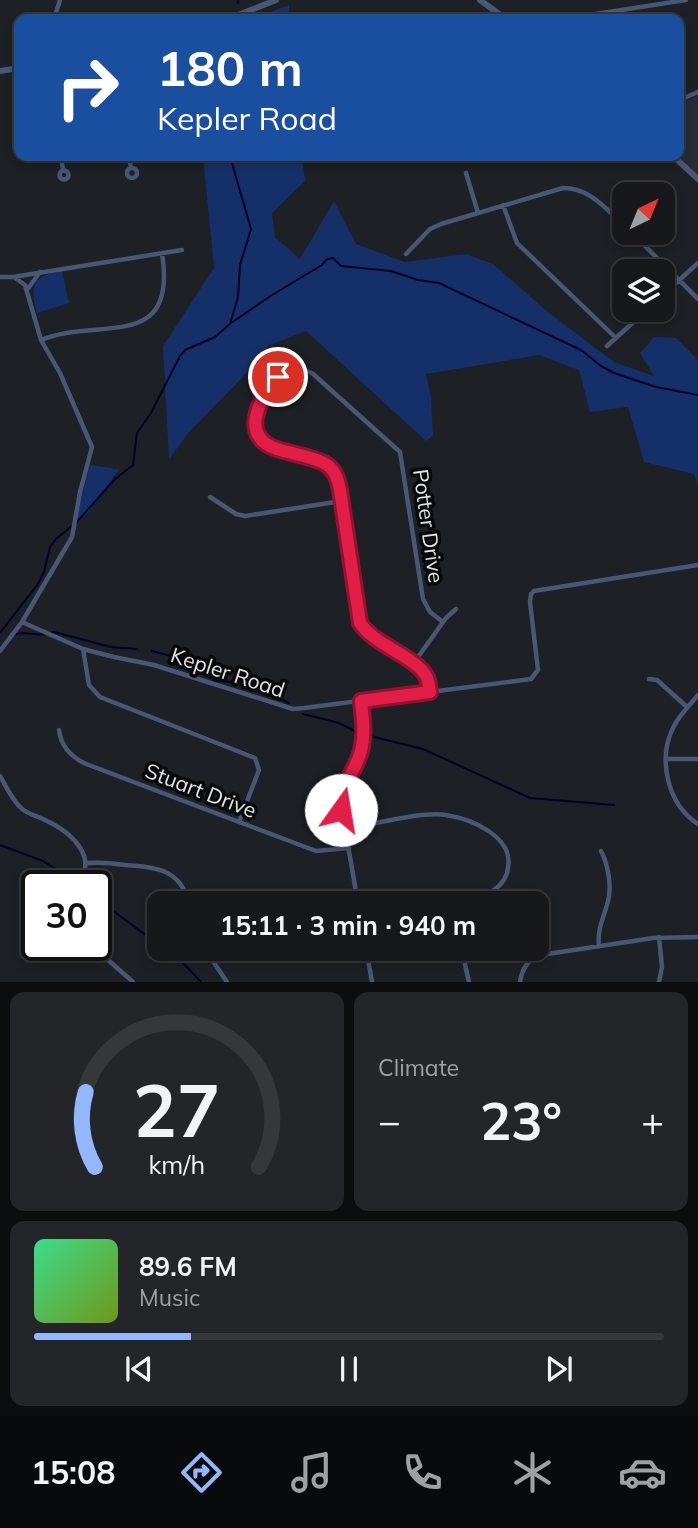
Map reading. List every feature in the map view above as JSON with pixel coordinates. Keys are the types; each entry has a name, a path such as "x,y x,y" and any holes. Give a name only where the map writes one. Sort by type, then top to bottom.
{"street":[{"path":"239,14 276,0"},
{"path":"480,0 499,14"},
{"path":"595,14 686,0"},
{"path":"62,161 63,170"},
{"path":"130,161 131,168"},
{"path":"678,161 698,179"},
{"path":"466,173 478,214"},
{"path":"406,254 435,226 556,190 572,188 591,196 612,215"},
{"path":"503,205 517,243 617,338"},
{"path":"644,245 698,299"},
{"path":"0,277 182,250"},
{"path":"41,340 131,326 144,321 156,308 165,285 162,253"},
{"path":"675,284 698,263"},
{"path":"27,290 41,272"},
{"path":"0,651 22,622 75,528 91,444 60,373 41,340 27,290 22,281 12,277"},
{"path":"607,346 634,322"},
{"name":"Potter Drive","path":"413,664 369,634 360,623 338,478 327,465 274,449 257,433 255,419 258,409 275,381 288,370 301,369 316,375 400,452 423,599 430,612 443,622"},
{"path":"209,498 236,514 250,516 342,501"},
{"name":"Kepler Road","path":"22,622 83,649 154,665 293,709 533,677 537,673 538,663 530,602 531,594 536,590 698,565"},
{"path":"430,692 426,677 413,664 443,622 456,609"},
{"path":"83,649 89,685 100,697 255,758 259,770 239,822"},
{"path":"649,679 657,680 687,707"},
{"path":"698,695 671,733 666,760 668,783 673,795 684,812 698,824"},
{"path":"356,891 341,798 362,747 364,727 361,701"},
{"name":"Stuart Drive","path":"59,730 64,747 78,760 316,852 348,848"},
{"path":"666,760 698,759"},
{"path":"0,776 18,806 49,822 80,845 87,863 85,870"},
{"path":"345,829 441,815 490,832 500,839 506,848 509,863 507,874 492,891"},
{"path":"599,946 598,928 609,895 606,860 601,851"},
{"path":"87,863 104,862 165,870 174,876 184,891"},
{"path":"659,937 662,967 659,982"},
{"path":"520,982 524,967 536,956 659,937 698,937"},
{"path":"109,961 133,982"},
{"path":"213,961 227,982"},
{"path":"368,961 372,982"},
{"path":"464,961 469,982"}],"shaded area":[{"path":"289,5 289,14 265,14"},
{"path":"698,96 698,177 681,161 684,161 684,101"},
{"path":"203,161 303,161 305,181 272,213 275,237 300,259 334,201 356,244 405,262 466,254 493,264 548,312 614,362 654,376 640,353 654,337 676,338 698,360 698,485 694,474 644,462 628,407 590,412 579,370 539,355 426,374 431,397 433,436 426,441 306,331 268,346 243,377 190,431 169,459 163,346 214,268"},
{"path":"62,271 69,303 37,313 33,295 36,283 45,276"},
{"path":"90,465 119,469 89,512 77,522 80,501"}],"waterway":[{"path":"76,523 114,480 133,465 137,433 151,413 180,356 185,350 215,337 230,324 238,297 240,265 251,229 231,161"},
{"path":"231,323 322,265 327,259 333,258 341,266 391,271 418,280 439,283 581,350 614,373 656,387 698,395"},
{"path":"0,633 38,584 50,547 72,526"},
{"path":"16,634 54,632 111,647 137,649"},
{"path":"152,651 171,656 199,669 213,680 264,690 289,703"},
{"path":"303,714 339,723 357,732"},
{"path":"370,736 423,749 530,798 614,805"},
{"path":"0,845 43,861 57,870"},
{"path":"112,910 147,936"},
{"path":"180,961 201,982"}],"route":[{"path":"278,377 256,412 255,426 259,436 272,448 323,462 335,473 339,481 360,623 369,634 422,671 429,683 430,692 361,701 364,727 362,747 342,791 341,810"}]}
